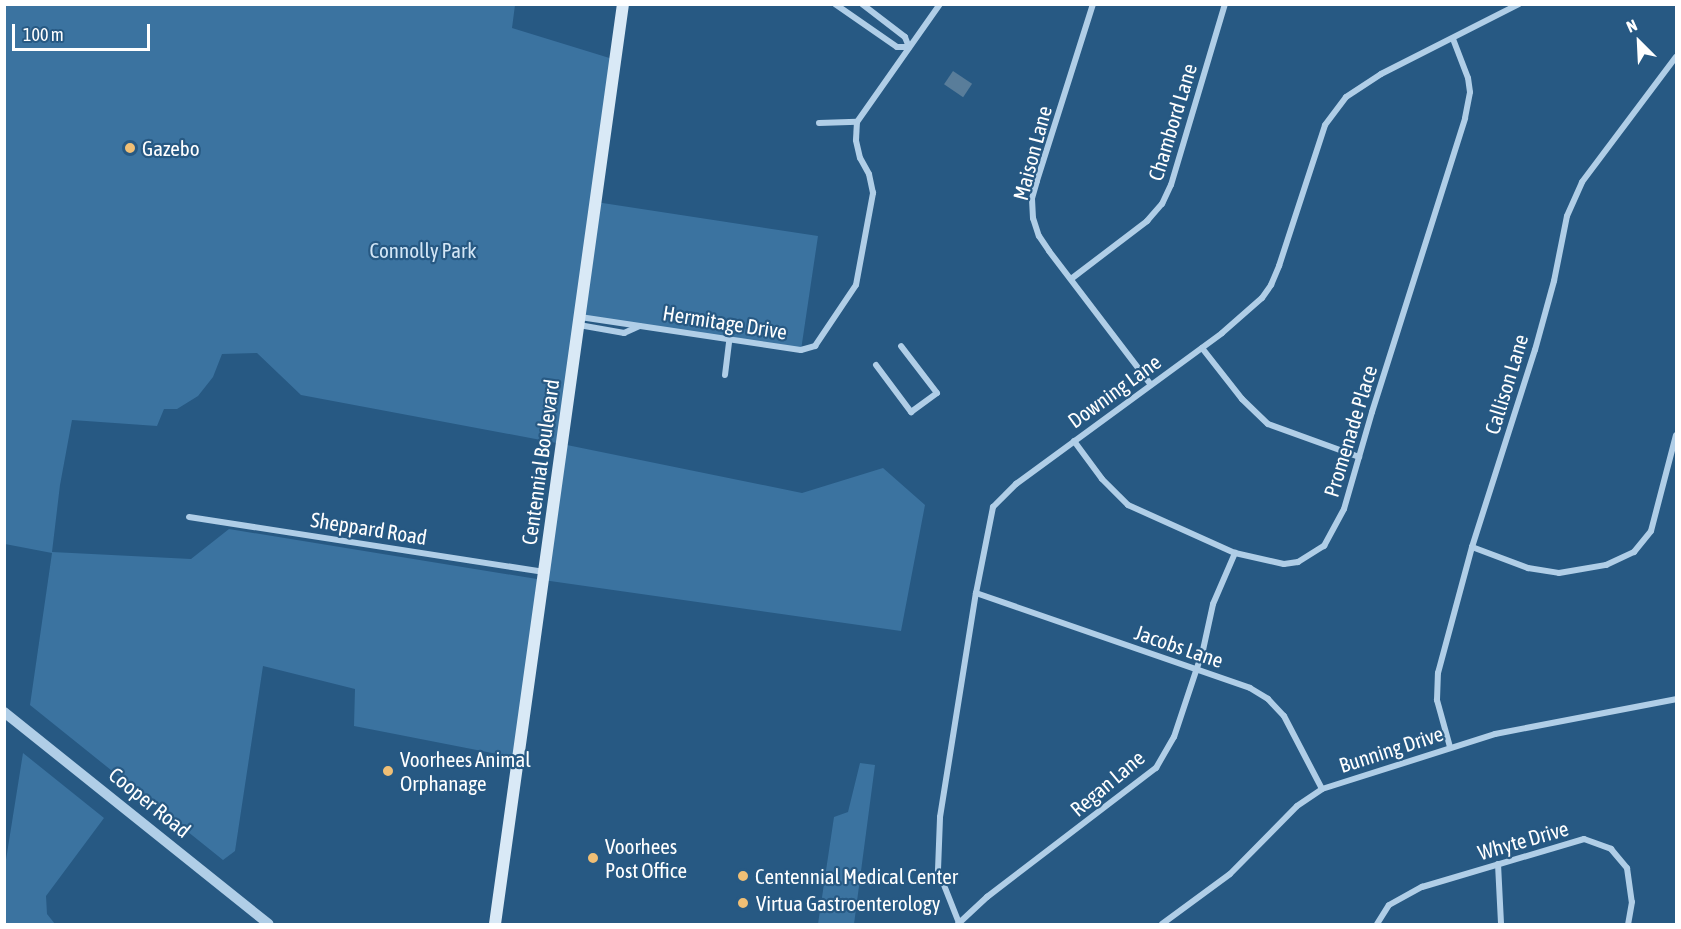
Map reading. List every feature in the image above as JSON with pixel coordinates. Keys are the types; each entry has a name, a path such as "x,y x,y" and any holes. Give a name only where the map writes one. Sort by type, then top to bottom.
{"main road":[{"name":"Centennial Boulevard","path":"495,924 623,4"}],"street":[{"path":"835,4 897,47 909,47"},
{"path":"862,4 905,37 909,47"},
{"path":"819,123 857,122 940,4"},
{"name":"Maison Lane","path":"1093,4 1032,199 1033,218 1039,236 1151,385"},
{"name":"Chambord Lane","path":"1071,279 1147,222 1162,204 1171,184 1225,4"},
{"name":"Downing Lane","path":"958,924 944,888 936,858 940,817 976,593 993,507 1016,484 1202,348 1262,298 1271,285 1325,125 1335,110 1360,86 1519,4"},
{"name":"Promenade Place","path":"1074,441 1102,479 1128,505 1235,553 1284,564 1298,562 1324,546 1344,509 1466,118 1470,92 1468,78 1453,39"},
{"name":"Callison Lane","path":"1450,747 1437,700 1438,673 1473,547 1535,350 1572,202 1582,182 1677,57"},
{"name":"Hermitage Drive","path":"579,321 624,333 640,326 801,350 815,346 856,285 873,193 869,174 860,158 856,140 857,122"},
{"path":"725,375 729,340"},
{"path":"876,365 911,412 936,393 902,346"},
{"path":"1202,348 1242,399 1268,424 1359,457"},
{"path":"1473,547 1528,568 1559,573 1606,565 1634,552 1651,531 1677,435"},
{"name":"Sheppard Road","path":"189,517 544,573"},
{"name":"Regan Lane","path":"958,924 987,897 1156,768 1174,737 1196,669 1212,604 1235,553"},
{"name":"Jacobs Lane","path":"976,593 1250,688 1268,699 1292,728 1322,789"},
{"name":"Bunning Drive","path":"1161,924 1230,874 1297,806 1322,789 1507,731 1677,699"},
{"name":"Cooper Road","path":"4,712 269,924"},
{"name":"Whyte Drive","path":"1377,924 1389,905 1422,887 1584,839 1601,843 1619,856 1630,876 1632,902 1628,924"},
{"path":"1498,864 1501,924"}],"green space":[{"name":"Connolly Park","path":"4,5 515,5 512,28 616,60 596,202 818,236 801,350 580,317 562,444 301,395 257,353 222,354 213,377 198,396 177,409 164,409 157,426 72,420 60,485 52,552 191,559 229,529 543,580 518,758 354,726 355,689 263,666 235,851 223,860 30,705 52,553 5,544"},
{"path":"562,444 802,493 883,468 925,505 901,631 543,580"},
{"path":"23,753 104,818 46,896 47,914 55,924 5,924 5,866"},
{"path":"860,763 875,765 854,924 818,924 834,817 848,812"}],"shaded area":[{"path":"953,71 972,84 963,97 944,84"}],"place":[{"name":"Gazebo","path":"130,148"},
{"name":"Voorhees Animal Orphanage","path":"388,771"},
{"name":"Voorhees Post Office","path":"593,858"},
{"name":"Centennial Medical Center","path":"743,876"},
{"name":"Virtua Gastroenterology","path":"743,903"}]}
